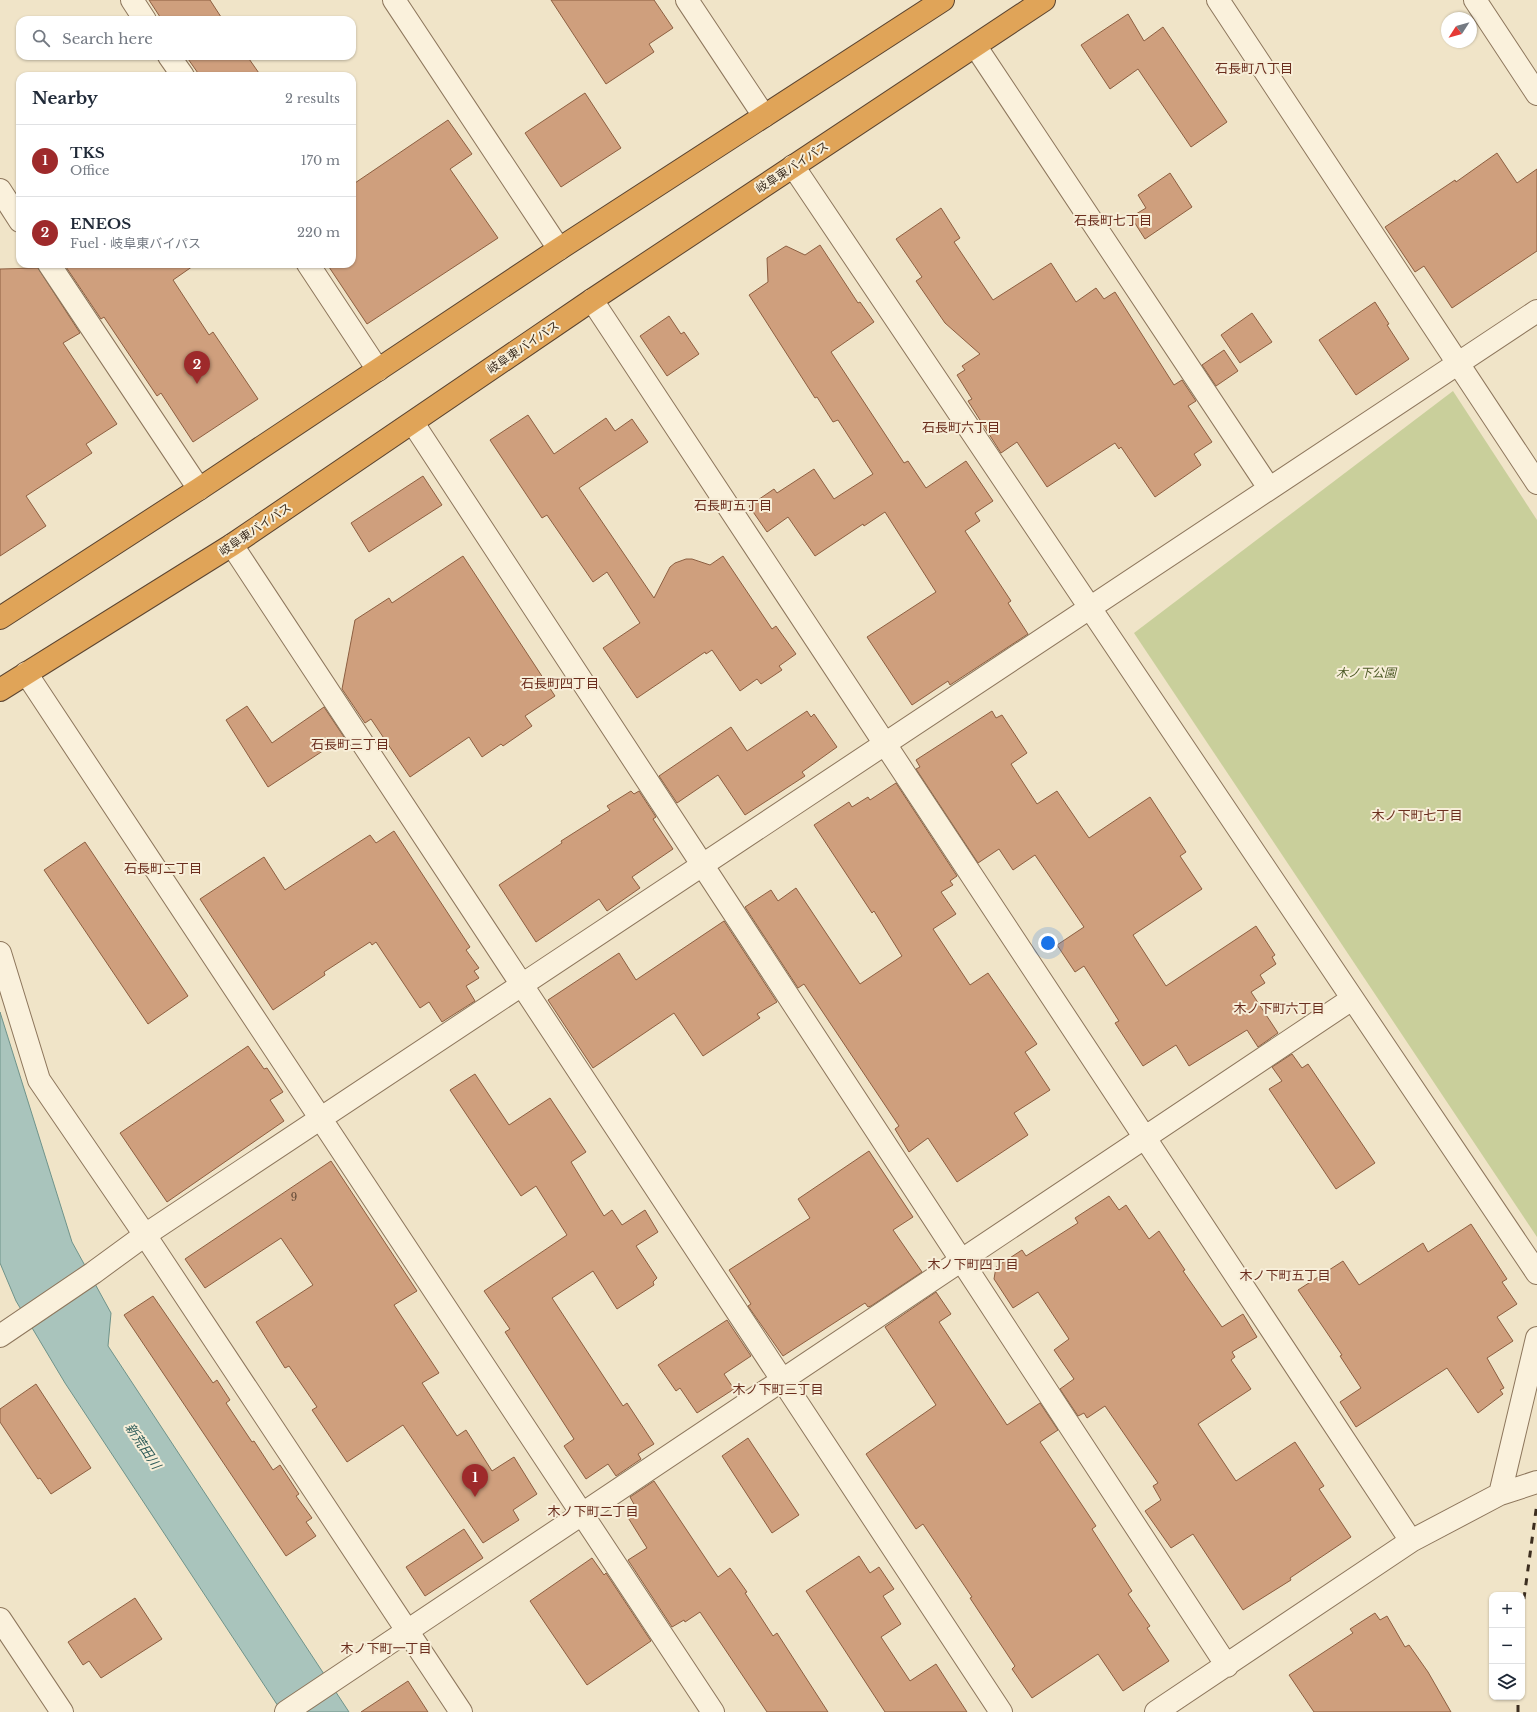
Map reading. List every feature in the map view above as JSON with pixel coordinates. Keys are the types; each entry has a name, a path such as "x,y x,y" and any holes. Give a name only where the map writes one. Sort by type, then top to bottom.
{"highway":[{"path":"0,618 199,489 559,249 943,0"},
{"name":"岐阜東バイパス","path":"0,690 232,545 592,300 793,166 976,47 1044,0"}],"street":[{"path":"132,0 142,16"},
{"path":"394,0 559,249"},
{"path":"687,0 764,116"},
{"path":"1218,0 1537,483"},
{"path":"1475,0 1537,94"},
{"path":"976,47 1269,488"},
{"path":"172,60 180,72"},
{"path":"793,166 1537,1273"},
{"path":"0,190 16,214"},
{"path":"52,268 199,489"},
{"path":"311,268 378,370"},
{"path":"592,300 1411,1541"},
{"path":"8,1330 93,1273 144,1235 1537,311"},
{"path":"413,423 1227,1666"},
{"path":"232,545 1001,1712"},
{"path":"26,673 319,1119 713,1712"},
{"path":"0,953 39,1080 144,1235 461,1712"},
{"path":"286,1712 1352,999"},
{"path":"1500,1494 1537,1338"},
{"path":"1156,1712 1227,1666 1411,1541 1500,1494 1537,1482"},
{"path":"0,1619 62,1712"}],"green space":[{"name":"木ノ下公園","path":"1453,391 1537,520 1537,1237 1134,633"}],"water":[{"name":"新荒田川","path":"0,1012 72,1242 111,1313 108,1346 349,1712 282,1712 65,1383 16,1301 0,1263"}],"building":[{"path":"149,0 210,0 220,16 159,16"},
{"path":"551,0 654,0 673,28 649,44 654,52 606,84"},
{"path":"1128,14 1144,41 1163,27 1227,122 1191,147 1138,69 1110,89 1081,45"},
{"path":"189,60 250,60 258,72 197,72"},
{"path":"585,93 621,148 561,187 525,133"},
{"path":"448,120 472,154 450,169 498,238 367,324 330,268 356,268 356,182"},
{"path":"1497,153 1517,183 1537,169 1537,251 1452,308 1424,266 1415,272 1385,227 1455,180 1456,182"},
{"path":"1170,173 1192,207 1145,239 1131,217 1146,208 1138,195"},
{"path":"941,208 960,238 954,242 993,300 1051,263 1076,302 1096,288 1104,299 1115,292 1174,385 1182,380 1196,401 1188,406 1212,442 1194,454 1201,465 1155,497 1121,447 1119,449 1115,443 1047,487 1017,442 1001,453 968,401 972,399 957,375 965,370 962,366 980,354 945,323 916,281 922,277 896,239"},
{"path":"820,245 858,303 860,302 874,322 831,352 904,463 908,461 926,488 966,461 993,501 975,513 980,521 965,531 1011,601 1008,603 1028,634 950,685 948,681 912,705 867,637 936,592 885,512 864,526 863,524 815,556 788,517 767,532 749,506 774,489 777,493 814,469 834,499 873,474 838,420 833,422 817,397 815,398 749,295 768,282 767,258 786,246 805,255"},
{"path":"38,268 80,333 63,343 117,424 86,444 92,453 26,496 46,526 0,556 0,269"},
{"path":"67,268 190,268 173,280 209,335 213,332 258,399 193,442 161,393 157,396 104,317 101,319"},
{"path":"1375,302 1389,324 1387,325 1409,359 1356,395 1319,340"},
{"path":"1252,313 1272,342 1240,363 1221,335"},
{"path":"669,316 681,334 684,332 699,354 667,376 640,336"},
{"path":"1224,350 1238,371 1216,386 1202,365"},
{"path":"528,415 554,454 606,418 615,431 632,419 648,442 579,488 654,598 670,567 675,563 686,559 692,559 710,565 723,556 772,629 776,626 796,654 779,666 782,670 761,684 757,679 740,691 712,650 706,654 705,652 637,698 603,648 640,623 607,572 593,582 547,515 542,518 490,440"},
{"path":"423,476 442,505 369,552 351,523"},
{"path":"463,556 555,696 525,716 532,726 503,746 501,744 482,757 469,737 410,777 371,719 365,723 342,689 355,620 389,598 392,603"},
{"path":"247,706 272,743 324,707 344,737 268,787 226,720"},
{"path":"807,711 811,717 814,714 837,747 802,772 805,776 745,815 718,775 677,803 659,776 731,727 747,751"},
{"path":"992,711 996,718 1002,715 1027,753 1011,764 1037,804 1057,791 1089,838 1150,797 1186,852 1180,856 1202,889 1133,935 1166,986 1256,926 1275,955 1272,957 1276,964 1260,975 1265,983 1251,992 1278,1033 1258,1047 1247,1030 1189,1066 1176,1045 1143,1066 1115,1023 1119,1021 1084,966 1075,972 1057,945 1084,927 1035,855 1013,870 999,849 978,863 916,769 920,767 916,760"},
{"path":"896,783 957,876 950,881 953,885 941,892 956,914 933,929 970,985 988,973 1037,1044 1025,1052 1050,1090 1014,1113 1028,1135 957,1182 928,1138 909,1152 895,1129 899,1126 804,984 798,988 745,907 771,890 778,901 796,888 860,984 902,956 874,911 872,913 814,825 849,802 852,807 868,797 870,800"},
{"path":"631,791 634,794 639,791 656,817 653,819 673,849 632,877 640,888 607,911 599,899 536,942 499,885 562,843 561,841 610,810 607,806"},
{"path":"394,831 470,947 466,950 479,968 474,971 479,978 466,986 475,1001 442,1022 429,1002 420,1008 376,942 372,945 370,942 324,972 325,975 273,1010 200,899 264,857 285,890 370,835 376,843"},
{"path":"85,842 188,996 148,1024 44,870"},
{"path":"724,921 777,1002 757,1014 760,1018 703,1056 674,1013 593,1068 548,1000 619,953 636,980"},
{"path":"248,1046 264,1069 267,1068 283,1092 270,1100 284,1121 167,1202 120,1133"},
{"path":"1292,1054 1302,1068 1308,1064 1375,1163 1336,1189 1269,1089 1282,1081 1272,1067"},
{"path":"475,1074 509,1125 550,1098 586,1152 571,1162 604,1216 612,1210 622,1225 645,1210 658,1232 636,1246 657,1278 653,1282 654,1285 617,1309 593,1271 552,1298 623,1406 627,1403 654,1444 638,1454 641,1459 616,1476 608,1464 586,1479 564,1446 574,1439 505,1332 510,1329 484,1291 567,1235 536,1186 521,1196 450,1090"},
{"path":"869,1151 913,1217 893,1230 922,1272 871,1306 868,1307 865,1303 783,1356 748,1306 751,1304 729,1270 810,1218 798,1199"},
{"path":"331,1161 417,1291 394,1305 439,1373 422,1383 457,1436 466,1430 492,1471 514,1457 537,1494 513,1510 519,1520 483,1543 403,1425 347,1462 312,1410 317,1407 289,1366 285,1368 256,1322 313,1285 281,1238 205,1288 185,1259"},
{"path":"1109,1196 1119,1210 1126,1205 1149,1239 1159,1231 1185,1270 1183,1271 1222,1327 1243,1314 1257,1337 1232,1352 1235,1357 1231,1360 1251,1389 1198,1424 1236,1481 1295,1442 1324,1486 1319,1489 1351,1537 1290,1578 1291,1580 1243,1610 1193,1534 1171,1548 1145,1511 1161,1500 1153,1486 1158,1483 1105,1406 1087,1418 1084,1413 1078,1416 1060,1389 1074,1379 1054,1350 1069,1339 1038,1292 1013,1308 994,1279 996,1267 1022,1250 1026,1256 1078,1223 1075,1218"},
{"path":"1471,1224 1507,1279 1502,1282 1517,1304 1497,1317 1513,1341 1487,1358 1504,1388 1500,1390 1503,1394 1478,1413 1447,1368 1356,1427 1340,1402 1361,1388 1340,1356 1342,1355 1298,1290 1343,1261 1359,1285 1423,1243 1428,1252"},
{"path":"936,1292 951,1314 939,1322 1007,1425 1040,1403 1058,1430 1040,1442 1096,1526 1092,1529 1132,1591 1128,1594 1150,1626 1147,1628 1169,1661 1123,1691 1098,1654 1032,1698 1012,1669 1015,1666 970,1598 972,1597 923,1524 916,1529 866,1454 936,1405 885,1327"},
{"path":"153,1296 213,1383 217,1380 230,1400 226,1403 273,1470 280,1465 299,1494 296,1496 312,1518 306,1522 316,1536 286,1556 124,1315"},
{"path":"727,1320 751,1356 724,1374 734,1389 697,1413 680,1388 676,1391 658,1365"},
{"path":"36,1384 91,1468 51,1494 40,1478 38,1479 0,1422 0,1409"},
{"path":"748,1438 799,1515 772,1533 722,1456"},
{"path":"654,1481 718,1577 730,1568 747,1592 745,1593 773,1636 777,1633 828,1712 767,1712 700,1612 685,1622 684,1620 672,1627 628,1560 647,1548 627,1516 629,1516 626,1512 635,1506 630,1497"},
{"path":"464,1529 483,1558 425,1596 406,1567"},
{"path":"859,1556 870,1573 879,1567 894,1589 883,1596 901,1624 881,1637 910,1681 936,1664 967,1712 885,1712 806,1591"},
{"path":"592,1558 604,1575 606,1573 651,1641 587,1685 530,1601"},
{"path":"135,1598 162,1639 101,1678 89,1661 83,1665 68,1642"},
{"path":"1375,1613 1380,1620 1387,1616 1405,1647 1409,1645 1428,1672 1451,1712 1314,1712 1289,1675 1353,1633 1350,1629"},
{"path":"408,1681 428,1712 361,1712"}],"railway":[{"path":"1525,1592 1537,1503"},
{"path":"1518,1700 1518,1712"}],"place":[{"name":"ENEOS","path":"197,384"},
{"name":"TKS","path":"475,1497"}],"district":[{"name":"石長町八丁目","path":"1254,68"},
{"name":"石長町七丁目","path":"1113,220"},
{"name":"石長町六丁目","path":"961,427"},
{"name":"石長町五丁目","path":"733,505"},
{"name":"石長町四丁目","path":"560,683"},
{"name":"石長町三丁目","path":"350,744"},
{"name":"木ノ下町七丁目","path":"1417,815"},
{"name":"石長町二丁目","path":"163,868"},
{"name":"木ノ下町六丁目","path":"1279,1008"},
{"name":"木ノ下町四丁目","path":"973,1264"},
{"name":"木ノ下町五丁目","path":"1285,1275"},
{"name":"木ノ下町三丁目","path":"778,1389"},
{"name":"木ノ下町二丁目","path":"593,1511"},
{"name":"木ノ下町一丁目","path":"386,1648"}]}
